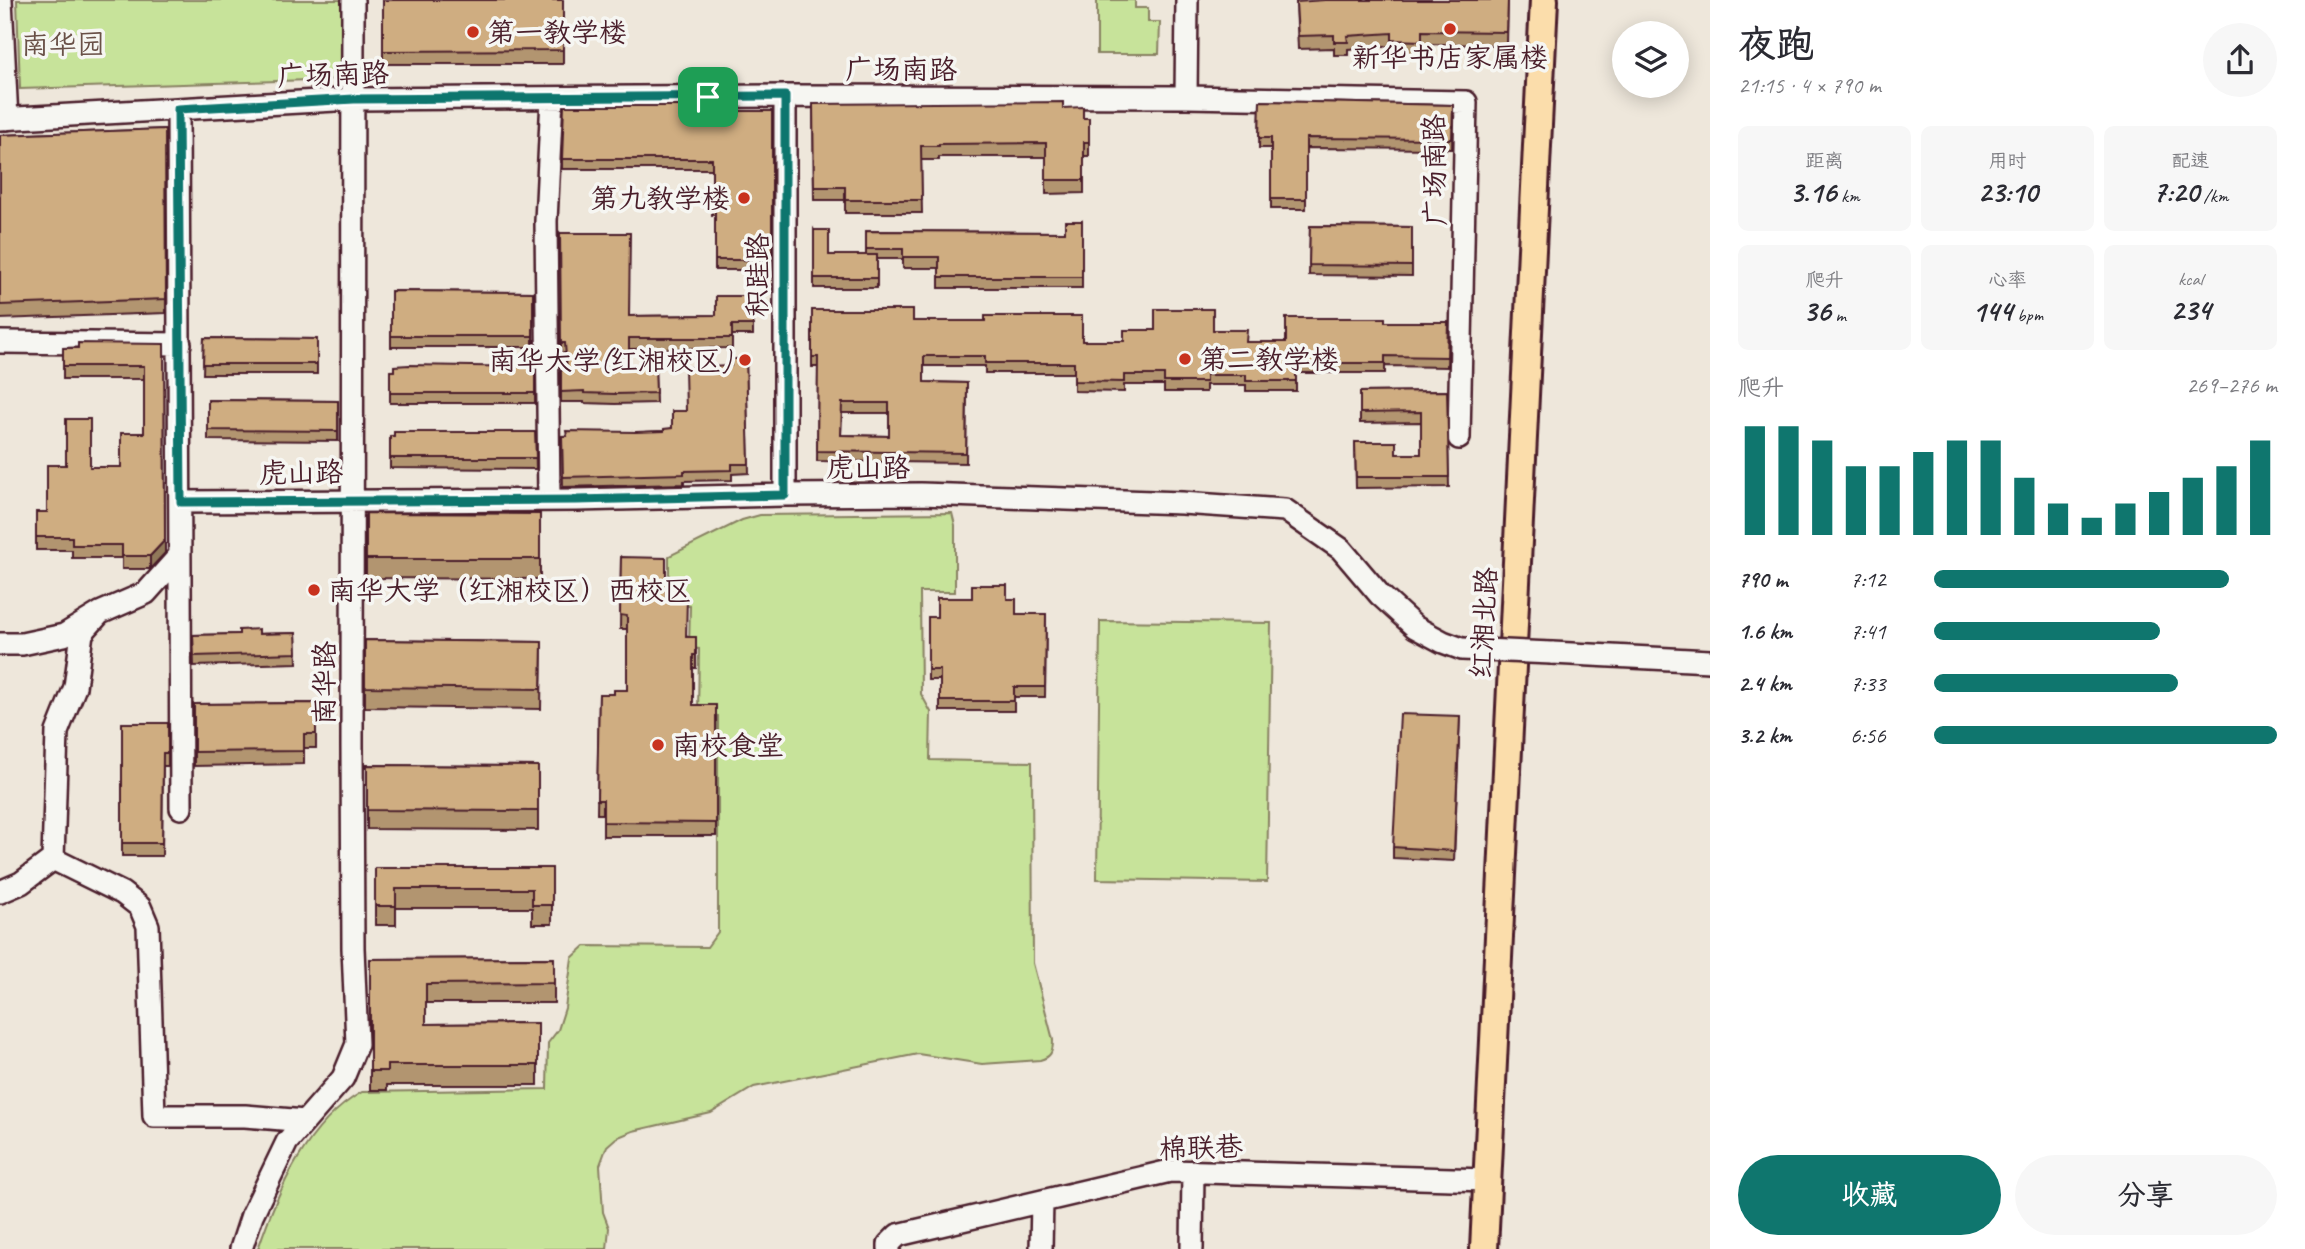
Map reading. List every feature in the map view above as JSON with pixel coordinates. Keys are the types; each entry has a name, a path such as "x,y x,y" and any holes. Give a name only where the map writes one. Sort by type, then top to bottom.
{"main road":[{"name":"红湘北路","path":"1484,1249 1481,1180 1530,0"},
{"name":"红湘北路","path":"1472,1249 1481,1180 1544,0"}],"street":[{"path":"1,0 4,119"},
{"name":"南华路","path":"241,1249 252,1215 287,1142 344,1079 357,1044 353,948 352,745 353,0"},
{"path":"1186,0 1186,97"},
{"name":"积跬路","path":"785,96 785,495"},
{"name":"广场南路","path":"4,119 354,99 1186,97 1466,102 1459,438"},
{"path":"549,500 546,221 552,98"},
{"path":"178,109 181,808"},
{"path":"0,342 180,344"},
{"name":"虎山路","path":"181,502 921,494 1182,503 1285,510 1341,550 1380,595 1415,627 1462,649 1710,661"},
{"path":"0,644 22,644 64,635 100,613 146,593 179,556"},
{"path":"53,859 57,732 75,687 82,633 100,613"},
{"path":"53,859 122,893 140,907 148,926 154,1116 245,1116 305,1121"},
{"path":"0,892 21,883 53,859"},
{"name":"棉联巷","path":"889,1249 889,1244 898,1236 1170,1171 1481,1180"},
{"path":"1192,1249 1193,1171"},
{"path":"1041,1249 1042,1201"}],"green space":[{"name":"南华园","path":"17,0 342,0 343,79 20,89"},
{"path":"1097,0 1135,0 1135,8 1148,8 1148,22 1160,22 1159,54 1097,54"},
{"path":"952,513 955,525 955,592 920,592 921,694 931,712 930,760 1032,762 1033,963 1053,1040 1049,1056 1040,1060 982,1064 918,1054 754,1087 711,1113 633,1131 616,1138 607,1146 600,1165 603,1212 609,1228 607,1249 258,1249 296,1161 325,1122 343,1105 362,1092 547,1089 548,1043 558,1030 565,1008 572,958 585,946 707,947 718,932 718,716 698,715 699,649 689,648 690,606 669,605 669,556 742,520 760,515"},
{"path":"1100,621 1271,623 1267,882 1097,879"}],"building":[{"name":"第一教学楼","path":"383,0 563,0 563,50 383,51"},
{"path":"1508,0 1507,32 1422,31 1422,41 1392,40 1392,33 1347,36 1348,42 1334,42 1334,35 1298,36 1296,2"},
{"path":"1260,101 1453,105 1452,139 1306,138 1306,199 1271,199 1271,138 1259,138"},
{"path":"1063,102 1063,108 1083,107 1083,118 1089,118 1089,142 1084,142 1084,180 1046,180 1046,143 939,144 921,146 922,200 845,200 845,187 814,187 813,104"},
{"name":"第九教学楼","path":"564,106 710,106 710,111 772,111 772,260 715,260 712,159 562,159"},
{"path":"165,129 166,299 0,305 0,135"},
{"path":"1065,221 1082,221 1082,277 939,277 939,257 903,257 903,249 866,249 866,231 1065,232"},
{"path":"1310,226 1412,227 1412,266 1309,265"},
{"path":"814,230 829,230 829,255 877,255 877,278 814,278"},
{"path":"560,233 630,233 629,316 716,315 716,296 753,296 753,325 732,325 732,338 629,338 629,366 655,366 656,393 561,392 561,370 567,370 565,343 561,343"},
{"path":"391,291 533,292 533,336 391,336"},
{"path":"1155,309 1213,309 1213,330 1247,330 1246,342 1286,342 1286,318 1385,318 1385,322 1448,322 1447,357 1385,356 1385,363 1296,363 1296,381 1246,381 1246,375 1206,375 1206,382 1164,382 1164,375 1124,375 1124,382 1074,381 1074,363 985,363 985,356 924,356 924,382 967,383 966,453 817,451 818,357 812,357 812,310 913,310 913,321 985,321 985,316 1082,316 1082,341 1124,341 1124,330 1155,330","holes":["842,403 889,403 889,436 841,435"]},
{"path":"204,338 317,339 317,364 203,364"},
{"path":"78,343 164,344 165,540 150,556 122,556 122,545 72,545 72,537 36,537 36,512 47,512 47,465 66,465 66,419 90,419 90,467 121,467 121,433 144,433 144,366 63,366 63,348 78,348"},
{"path":"731,359 746,359 749,464 732,464 732,470 684,471 684,474 563,477 562,436 567,436 566,431 636,432 672,428 672,411 686,411 685,368 731,366"},
{"path":"394,366 535,367 535,393 390,393 390,371 394,371"},
{"path":"1447,391 1449,477 1356,477 1355,442 1396,442 1396,454 1421,454 1421,412 1360,413 1360,392"},
{"path":"208,400 338,401 338,431 208,430"},
{"path":"394,432 535,432 536,458 390,458 390,436 394,436"},
{"path":"366,513 540,514 540,559 366,559"},
{"path":"621,557 666,558 666,596 687,596 686,637 696,637 696,655 693,655 693,705 716,705 716,823 603,822 603,800 597,800 599,694 614,694 614,690 627,690 627,616 620,615"},
{"path":"972,585 1007,585 1007,599 1016,599 1016,614 1046,614 1045,687 1014,687 1014,701 940,701 940,670 928,670 928,617 937,617 937,598 972,598"},
{"path":"259,629 259,634 296,633 297,653 194,656 193,635 239,634 239,630"},
{"path":"365,640 542,642 541,689 365,687"},
{"path":"316,703 316,734 304,734 304,751 194,752 194,704"},
{"path":"1400,714 1460,716 1454,851 1393,847"},
{"path":"122,723 168,723 168,753 163,753 162,843 122,843"},
{"path":"367,765 538,766 538,811 367,810"},
{"path":"375,868 552,868 552,905 532,905 532,889 396,889 396,906 375,906"},
{"path":"554,958 554,983 426,984 426,1024 538,1023 538,1065 387,1065 387,1071 370,1071 370,959"}],"place":[{"name":"新华书店家属楼","path":"1450,29"},
{"name":"第一教学楼","path":"473,32"},
{"name":"第九教学楼","path":"744,198"},
{"name":"第二教学楼","path":"1185,359"},
{"name":"南华大学(红湘校区)","path":"745,360"},
{"name":"南华大学（红湘校区）西校区","path":"314,590"},
{"name":"南校食堂","path":"658,745"}],"route":[{"path":"785,96 785,495 577,500 181,502 178,109 354,99 708,97 785,96"}]}
